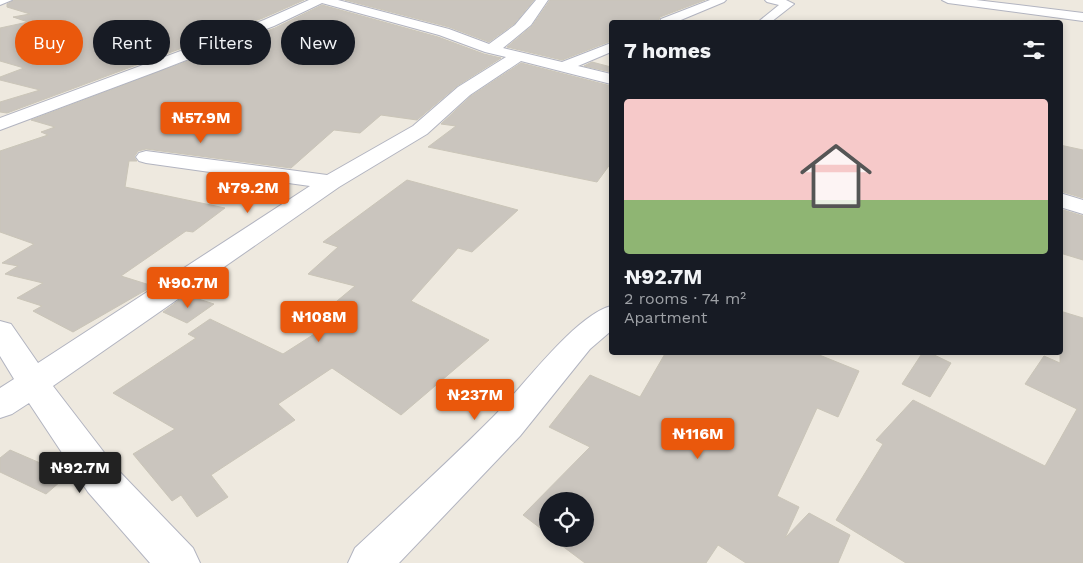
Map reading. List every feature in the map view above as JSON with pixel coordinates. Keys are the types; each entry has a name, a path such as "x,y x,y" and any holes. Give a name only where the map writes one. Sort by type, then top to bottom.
{"street":[{"path":"0,2 6,0"},
{"path":"0,124 269,23 318,0"},
{"path":"325,0 444,32 490,49 609,78"},
{"path":"490,49 509,40 536,10 542,0"},
{"path":"671,20 720,0"},
{"path":"767,20 788,4 771,0"},
{"path":"948,0 1083,17"},
{"path":"563,67 609,48"},
{"path":"0,406 331,182 420,130 464,91 517,56"},
{"path":"146,157 331,182"},
{"path":"1063,201 1083,207"},
{"path":"370,563 507,426 579,342 609,317"},
{"path":"0,331 34,384 102,480 178,563"}],"building":[{"path":"14,0 304,0 258,20 180,20 180,49 170,53 170,20 93,20 93,65 136,65 7,113 0,112 0,102 40,90 0,80 0,77 24,68 0,61 0,28 15,25 15,65 83,65 83,20 22,20 13,17 30,14 7,7 7,4"},
{"path":"345,0 534,0 514,24 489,42 449,27"},
{"path":"550,0 705,0 660,17 659,20 609,20 609,42 562,60 507,47 532,26"},
{"path":"322,5 438,37 484,54 501,58 457,86 417,120 381,115 360,133 334,130 291,168 146,149 138,151 134,157 137,161 129,161 125,187 225,208 193,232 186,231 121,276 153,286 73,332 33,311 42,306 17,298 43,283 5,274 18,266 2,263 34,244 0,232 0,151 48,135 41,132 55,127 31,120 180,64 271,65 271,30 281,25 281,65 355,65 355,20 291,20"},
{"path":"592,62 609,66 609,72 584,66"},
{"path":"521,63 609,85 609,166 597,182 428,147 456,126 441,124 471,96"},
{"path":"1063,146 1083,150 1083,198 1063,192"},
{"path":"407,180 518,210 472,252 458,248 411,301 489,340 401,415 332,368 278,404 295,420 211,475 228,497 197,517 181,495 172,501 133,454 175,429 113,393 196,338 188,334 210,319 283,354 341,317 325,311 355,286 308,274 338,247 323,242"},
{"path":"1063,210 1083,216 1083,260 1063,254"},
{"path":"186,295 214,304 187,323 163,312"},
{"path":"1063,312 1083,318 1083,563 906,563 836,520 883,444 876,440 913,400 1045,466 1077,409 1025,384 1044,356 1060,363 1060,355 1063,355"},
{"path":"664,355 819,355 859,371 838,417 817,408 777,496 799,507 785,538 809,513 850,535 838,563 746,563 718,545 706,563 585,563 564,547 594,547 594,492 546,492 590,447 549,427 590,375 640,397"},
{"path":"921,355 934,355 951,363 930,397 902,384"},
{"path":"10,450 68,475 46,494 0,472 0,458"},
{"path":"539,499 539,527 523,515"}]}
